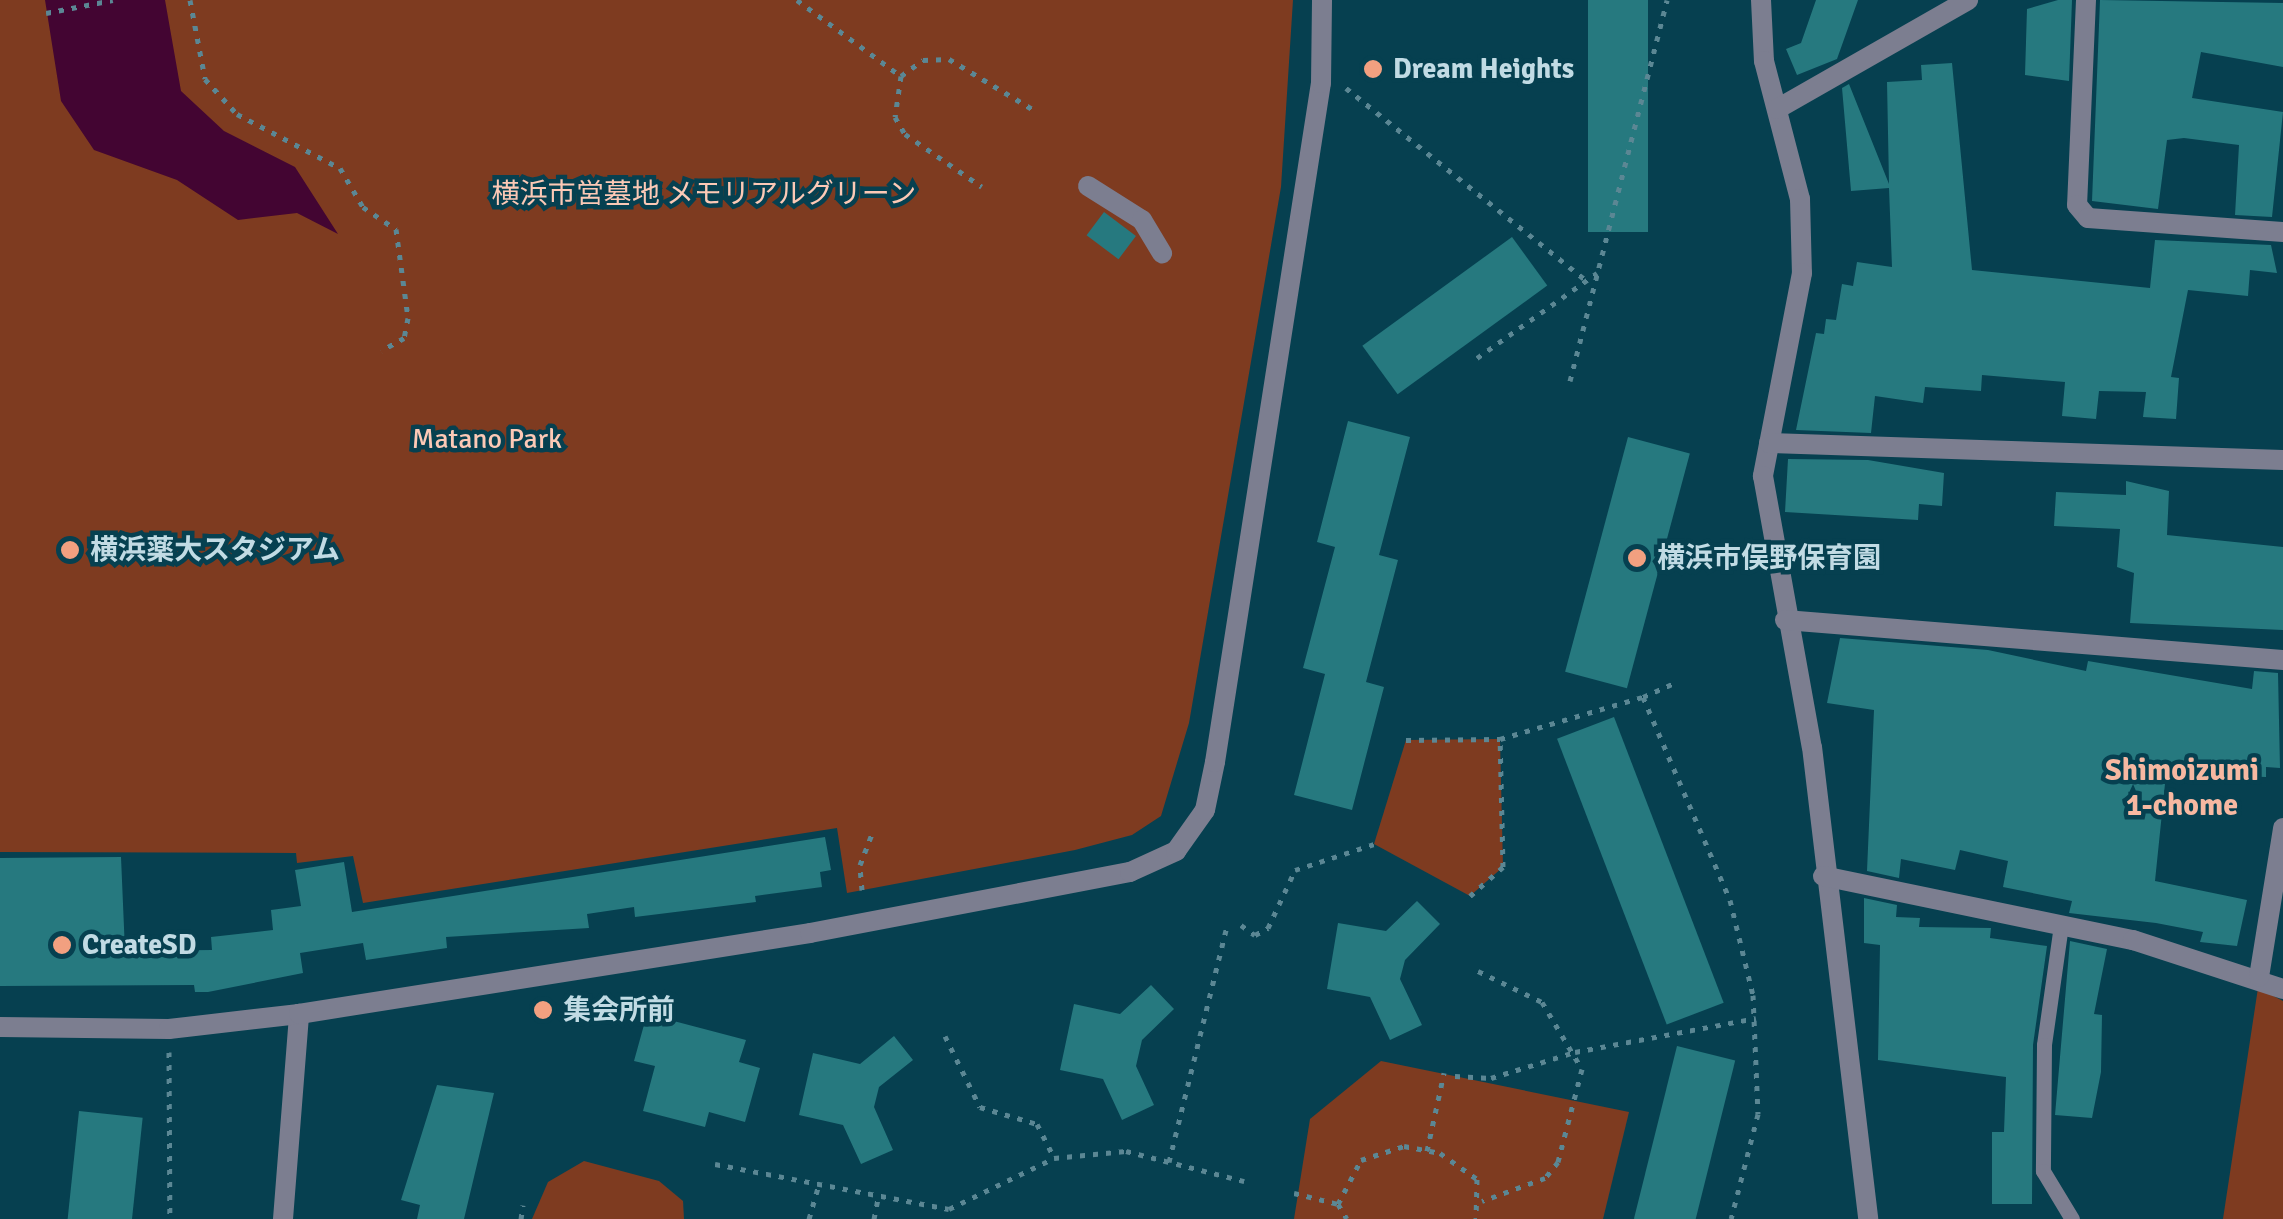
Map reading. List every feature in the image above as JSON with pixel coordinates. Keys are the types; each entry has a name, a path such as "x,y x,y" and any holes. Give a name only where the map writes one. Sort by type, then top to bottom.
{"street":[{"path":"0,1027 169,1029 299,1014 810,934 1130,872 1176,851 1205,810 1215,762 1320,83 1322,0"},
{"path":"1761,0 1764,61 1800,199 1802,273 1763,476 1812,747 1823,876 1868,1219"},
{"path":"1777,110 1968,0"},
{"path":"2086,0 2077,205 2088,218 2283,232"},
{"path":"1088,186 1142,220 1162,253"},
{"path":"1769,443 2283,460"},
{"path":"1786,620 2283,660"},
{"path":"2259,977 2283,828"},
{"path":"1823,876 2060,924 2259,977 2283,989"},
{"path":"284,1219 299,1014"}],"lane":[{"path":"2060,924 2044,1044 2043,1172 2072,1219"}],"path":[{"path":"46,13 113,0"},
{"path":"190,0 205,79 237,114 340,168 363,208 396,229 408,318 404,338 381,351"},
{"path":"797,0 901,76"},
{"path":"1570,381 1666,0"},
{"path":"982,188 905,134 895,117 901,76 923,60 949,59 1034,110"},
{"path":"1329,74 1586,280"},
{"path":"1477,358 1599,271"},
{"path":"1406,740 1500,739 1643,697 1675,683"},
{"path":"1643,697 1730,900 1756,1018 1758,1114 1730,1219"},
{"path":"1470,896 1503,866 1500,739"},
{"path":"862,890 860,865 873,831"},
{"path":"1241,925 1256,935 1268,928 1295,870 1374,844"},
{"path":"1169,1162 1227,925"},
{"path":"1478,971 1542,1002 1575,1052 1578,1094 1558,1162 1545,1178 1482,1200"},
{"path":"1455,1076 1490,1078 1575,1052 1756,1018"},
{"path":"169,1029 170,1219"},
{"path":"945,1036 980,1107 1037,1124 1054,1158"},
{"path":"1428,1151 1444,1074"},
{"path":"1338,1204 1361,1160 1380,1148 1428,1151 1458,1161 1477,1179 1482,1200 1476,1219"},
{"path":"715,1164 818,1187 949,1209 1054,1158 1126,1150 1244,1181"},
{"path":"809,1219 818,1187"},
{"path":"1294,1193 1338,1204 1347,1219"},
{"path":"874,1219 878,1198"},
{"path":"521,1219 523,1205"}],"green space":[{"name":"Matano Park","path":"0,0 1293,0 1281,187 1189,723 1161,816 1132,835 1075,850 847,893 837,828 363,903 353,856 297,863 296,853 0,852"},
{"path":"1500,739 1503,867 1470,896 1374,844 1406,740"},
{"path":"2258,988 2283,1001 2283,1219 2223,1219"},
{"path":"1381,1061 1629,1112 1603,1219 1294,1219 1310,1119"},
{"path":"584,1161 659,1181 683,1201 684,1219 532,1219 548,1182"}],"shaded area":[{"path":"45,0 165,0 181,91 224,131 295,167 338,234 297,213 238,220 177,180 94,150 61,101"}],"building":[{"path":"1588,0 1648,0 1648,232 1588,232"},
{"path":"1816,0 1858,0 1837,59 1797,75 1786,49 1801,43"},
{"path":"2072,0 2069,81 2025,75 2027,9"},
{"path":"2100,0 2283,3 2283,67 2201,52 2192,98 2283,112 2272,217 2235,215 2239,145 2184,138 2167,140 2158,209 2092,201"},
{"path":"1952,63 1972,270 2150,288 2155,240 2271,245 2277,273 2250,270 2248,296 2188,290 2171,377 2179,378 2176,419 2143,417 2146,392 2099,391 2096,419 2062,416 2065,382 1982,375 1981,391 1925,387 1923,403 1875,396 1871,433 1796,430 1816,333 1824,334 1826,319 1836,320 1842,284 1853,286 1857,262 1892,267 1889,188 1851,191 1842,88 1849,84 1889,184 1887,82 1922,80 1921,65"},
{"path":"1104,212 1136,236 1118,259 1087,235"},
{"path":"1512,237 1547,286 1398,394 1362,346"},
{"path":"1348,421 1410,437 1379,555 1398,560 1366,682 1384,687 1352,810 1294,795 1325,674 1303,668 1335,547 1317,542"},
{"path":"1628,437 1690,454 1627,688 1565,672"},
{"path":"1788,459 1868,460 1944,473 1942,506 1919,504 1918,520 1785,512"},
{"path":"2126,481 2169,491 2167,535 2283,547 2283,630 2130,623 2134,573 2117,567 2120,529 2054,526 2056,492 2126,495"},
{"path":"1840,638 1988,650 2086,671 2088,661 2252,689 2254,671 2278,673 2280,768 2266,767 2266,777 2166,774 2155,881 2247,900 2237,946 2200,942 2203,932 2069,913 2072,901 2003,887 2008,861 1960,850 1955,870 1901,859 1899,878 1867,871 1874,710 1827,703"},
{"path":"1614,717 1724,1003 1667,1025 1557,739"},
{"path":"825,837 831,870 820,872 822,887 755,896 756,902 635,917 634,907 587,914 589,928 446,937 447,948 366,960 363,943 300,953 303,973 208,992 195,992 194,985 0,986 0,858 121,857 125,951 212,950 211,937 273,930 271,910 301,906 295,870 344,862 352,912"},
{"path":"1864,898 1897,905 1896,917 1920,918 1919,927 1991,928 1990,938 2047,946 2033,1045 2032,1204 1992,1204 1992,1132 2004,1132 2006,1077 1878,1060 1880,945 1864,943"},
{"path":"1417,901 1440,924 1405,960 1400,979 1422,1025 1390,1040 1370,997 1327,989 1338,923 1386,931"},
{"path":"2070,941 2107,949 2094,1014 2102,1015 2101,1072 2092,1118 2055,1115"},
{"path":"1151,985 1174,1009 1142,1040 1136,1066 1154,1105 1122,1120 1103,1079 1060,1070 1074,1004 1120,1014"},
{"path":"647,1014 746,1040 739,1062 760,1068 745,1122 709,1112 705,1127 643,1111 655,1066 634,1061"},
{"path":"894,1036 913,1060 879,1087 874,1107 893,1150 861,1164 843,1125 799,1115 813,1053 860,1064"},
{"path":"1677,1046 1735,1061 1696,1219 1634,1219"},
{"path":"437,1085 494,1093 464,1219 417,1219 420,1205 401,1200"},
{"path":"79,1111 143,1118 132,1219 68,1219"}],"place":[{"name":"Dream Heights","path":"1373,69"},
{"name":"横浜薬大スタジアム","path":"70,550"},
{"name":"横浜市俣野保育園","path":"1637,558"},
{"name":"CreateSD","path":"62,945"},
{"name":"集会所前","path":"543,1010"}],"district":[{"name":"Shimoizumi 1-chome","path":"2182,788"}],"park label":[{"name":"横浜市営墓地 メモリアルグリーン","path":"704,194"}]}
